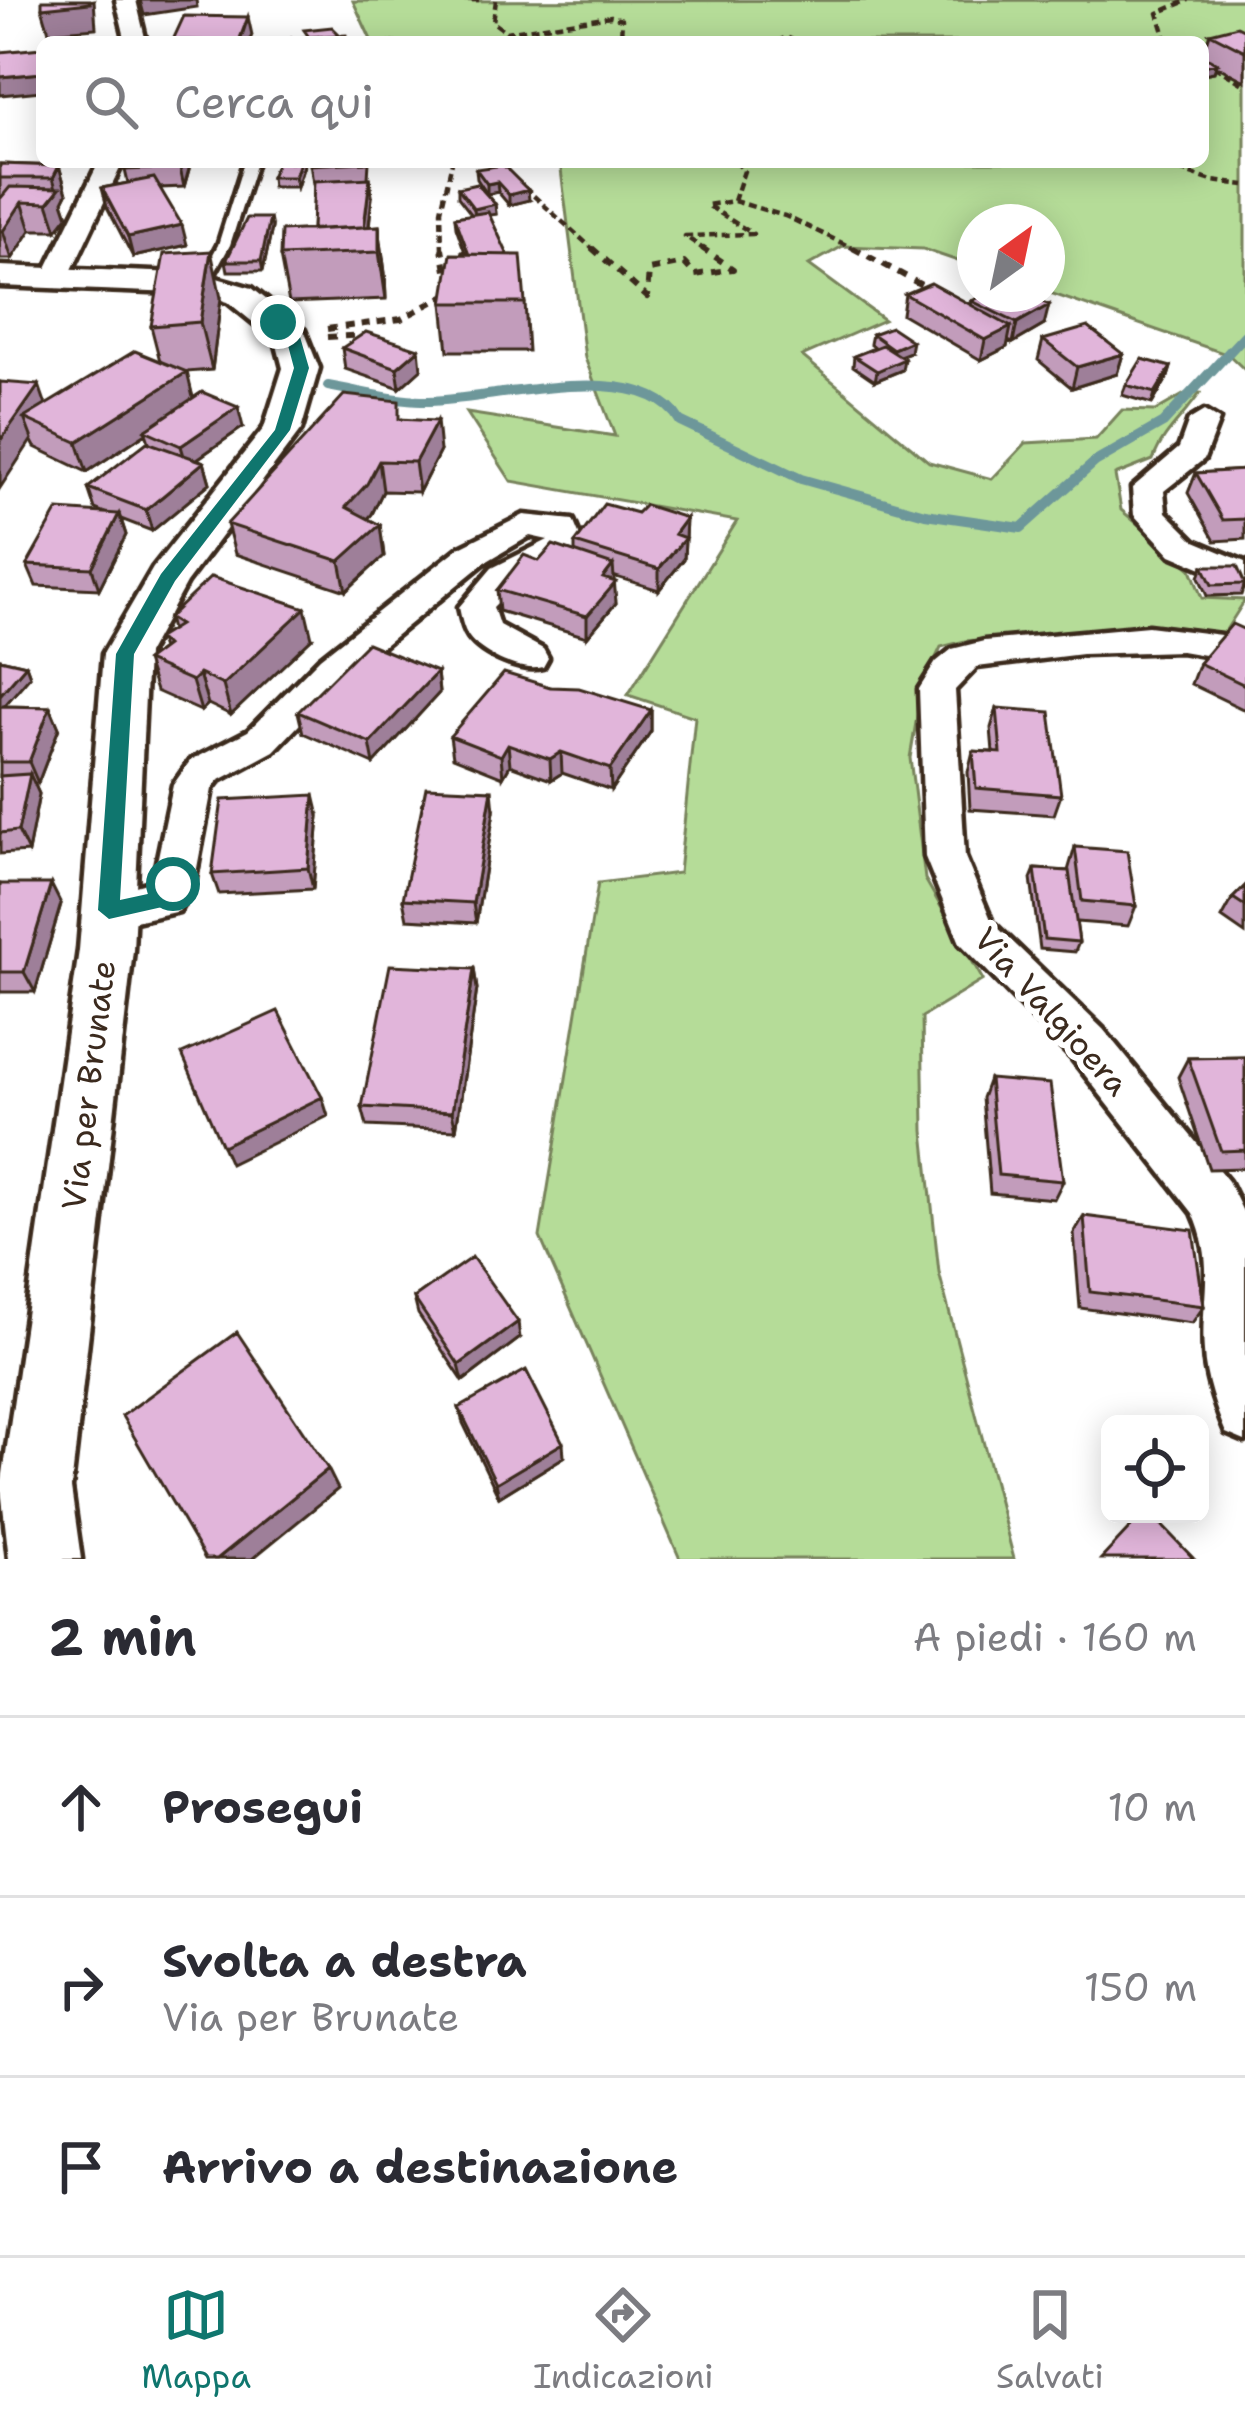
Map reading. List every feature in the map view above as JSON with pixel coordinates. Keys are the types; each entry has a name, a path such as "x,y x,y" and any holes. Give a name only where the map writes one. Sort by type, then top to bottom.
{"street":[{"path":"126,0 135,36"},
{"path":"56,276 108,168"},
{"path":"0,276 203,284 240,295 264,310 292,337 296,350"},
{"name":"Via per Brunate","path":"45,1559 36,1488 109,910 125,654 167,578 282,430 302,368 296,350"},
{"path":"1204,420 1193,452 1148,488 1150,515 1183,548 1245,574"},
{"path":"109,910 164,899 173,884 193,785 204,771 261,741 333,667 472,555 505,533 542,523 561,527 566,544 509,572 486,590 476,607 484,632 530,658"},
{"name":"Via Valgioera","path":"1245,650 1160,635 984,653 965,658 949,671 937,689 935,715 945,857 976,931 994,956 1087,1043 1211,1197 1221,1217 1230,1238 1235,1285 1230,1352 1245,1414"}],"lane":[{"path":"203,284 224,245 248,168"}],"path":[{"path":"471,0 482,0"},
{"path":"496,0 493,22 498,30 516,32 611,16 622,19 621,36"},
{"path":"1165,36 1158,14 1190,0"},
{"path":"1209,64 1245,85"},
{"path":"296,350 379,337 326,337 322,329 401,319 450,293 439,228 449,168"},
{"path":"734,201 744,172 741,168"},
{"path":"1172,168 1212,182 1245,185"},
{"path":"507,174 543,198 616,274 647,297 649,270 684,263 695,275 733,268 685,236 753,234 707,205 734,201 773,209 814,227 933,291"}],"green space":[{"path":"1245,0 1245,370 1229,355 1065,298 1065,204 957,204 957,261 923,249 843,246 809,265 884,320 802,356 929,462 992,479 1026,443 1096,439 1122,410 1155,411 1190,391 1200,393 1153,460 1115,475 1121,510 1191,569 1202,598 1245,600 1224,633 1161,625 941,647 922,687 910,758 925,879 983,980 922,1017 924,1131 939,1273 1014,1559 680,1559 540,1237 598,883 679,873 695,717 628,695 737,521 511,481 467,413 615,436 585,358 561,168 1209,168 1209,36 369,36 353,1"}],"building":[{"path":"42,0 89,0 90,3 42,8"},
{"path":"184,16 248,17 241,36 175,36"},
{"path":"1237,26 1245,30 1245,51 1210,33"},
{"path":"332,27 340,35 308,36 304,30"},
{"path":"36,49 36,74 0,77 0,52"},
{"path":"0,164 58,168 53,178 0,178"},
{"path":"275,168 298,168 295,177 271,177"},
{"path":"506,168 528,190 509,195 497,182 487,184 476,169"},
{"path":"154,178 182,225 128,237 102,188"},
{"path":"370,178 364,227 312,230 314,181"},
{"path":"477,184 495,204 474,209 458,188"},
{"path":"10,187 60,188 48,203 22,202 0,231 0,199"},
{"path":"488,212 508,255 463,254 468,252 455,217"},
{"path":"247,218 270,218 261,261 226,261"},
{"path":"379,226 379,252 280,256 281,231"},
{"path":"211,251 200,322 151,326 164,254"},
{"path":"451,254 521,255 525,303 443,303"},
{"path":"931,283 957,297 957,312 984,312 1011,327 985,340 905,294"},
{"path":"994,312 1037,312 1017,323"},
{"path":"891,327 912,341 893,349 872,334"},
{"path":"1088,327 1123,354 1077,367 1043,340"},
{"path":"366,332 419,349 397,368 342,348"},
{"path":"882,345 904,359 877,371 854,356"},
{"path":"135,351 187,372 77,442 24,418"},
{"path":"1142,359 1171,367 1155,393 1126,385"},
{"path":"0,382 39,385 0,441"},
{"path":"202,392 238,407 181,446 145,430"},
{"path":"344,395 399,401 399,419 437,421 415,462 379,461 367,484 346,507 380,525 340,561 227,524"},
{"path":"147,442 204,462 146,510 88,488"},
{"path":"1245,470 1245,519 1223,520 1196,473"},
{"path":"604,504 637,513 645,505 686,518 674,534 685,538 659,569 575,543"},
{"path":"58,510 119,514 92,568 27,565"},
{"path":"553,545 613,565 603,578 616,582 587,616 497,590 524,555 539,561"},
{"path":"1203,566 1237,566 1245,584 1212,585"},
{"path":"211,577 305,608 223,685 199,674 192,681 146,661 166,646 158,638 179,625 168,618"},
{"path":"1232,624 1245,630 1245,685 1199,663"},
{"path":"367,643 437,672 370,743 298,712"},
{"path":"0,659 26,665 0,695"},
{"path":"504,673 550,687 579,688 651,710 610,769 561,752 550,759 508,744 501,756 450,736"},
{"path":"0,706 50,707 29,762 0,762"},
{"path":"997,708 1050,712 1061,795 976,788 973,751 1001,753"},
{"path":"30,774 18,831 0,833 0,776"},
{"path":"426,787 492,790 473,903 403,899"},
{"path":"314,795 308,868 212,874 222,800"},
{"path":"1075,847 1127,851 1136,906 1082,901"},
{"path":"1035,869 1069,871 1079,942 1044,939"},
{"path":"0,884 51,884 24,972 0,972"},
{"path":"1245,886 1245,906 1233,898"},
{"path":"390,965 474,969 452,1112 362,1107"},
{"path":"278,1011 322,1097 222,1146 182,1054"},
{"path":"1245,1057 1245,1150 1221,1151 1188,1058"},
{"path":"989,1079 1050,1084 1063,1181 998,1175"},
{"path":"1084,1216 1193,1230 1204,1306 1090,1292"},
{"path":"472,1257 518,1322 459,1365 414,1298"},
{"path":"237,1332 328,1469 217,1559 205,1559 122,1416"},
{"path":"526,1370 563,1443 496,1483 459,1408"},
{"path":"1135,1523 1160,1523 1194,1559 1101,1559"}],"waterway":[{"path":"328,386 421,401 560,387 632,390 661,401 680,421 801,479 925,514 1021,528 1095,462 1163,423 1245,335"}],"route":[{"path":"173,884 164,899 109,910 125,654 167,578 282,430 302,368 292,337 278,322"}]}
